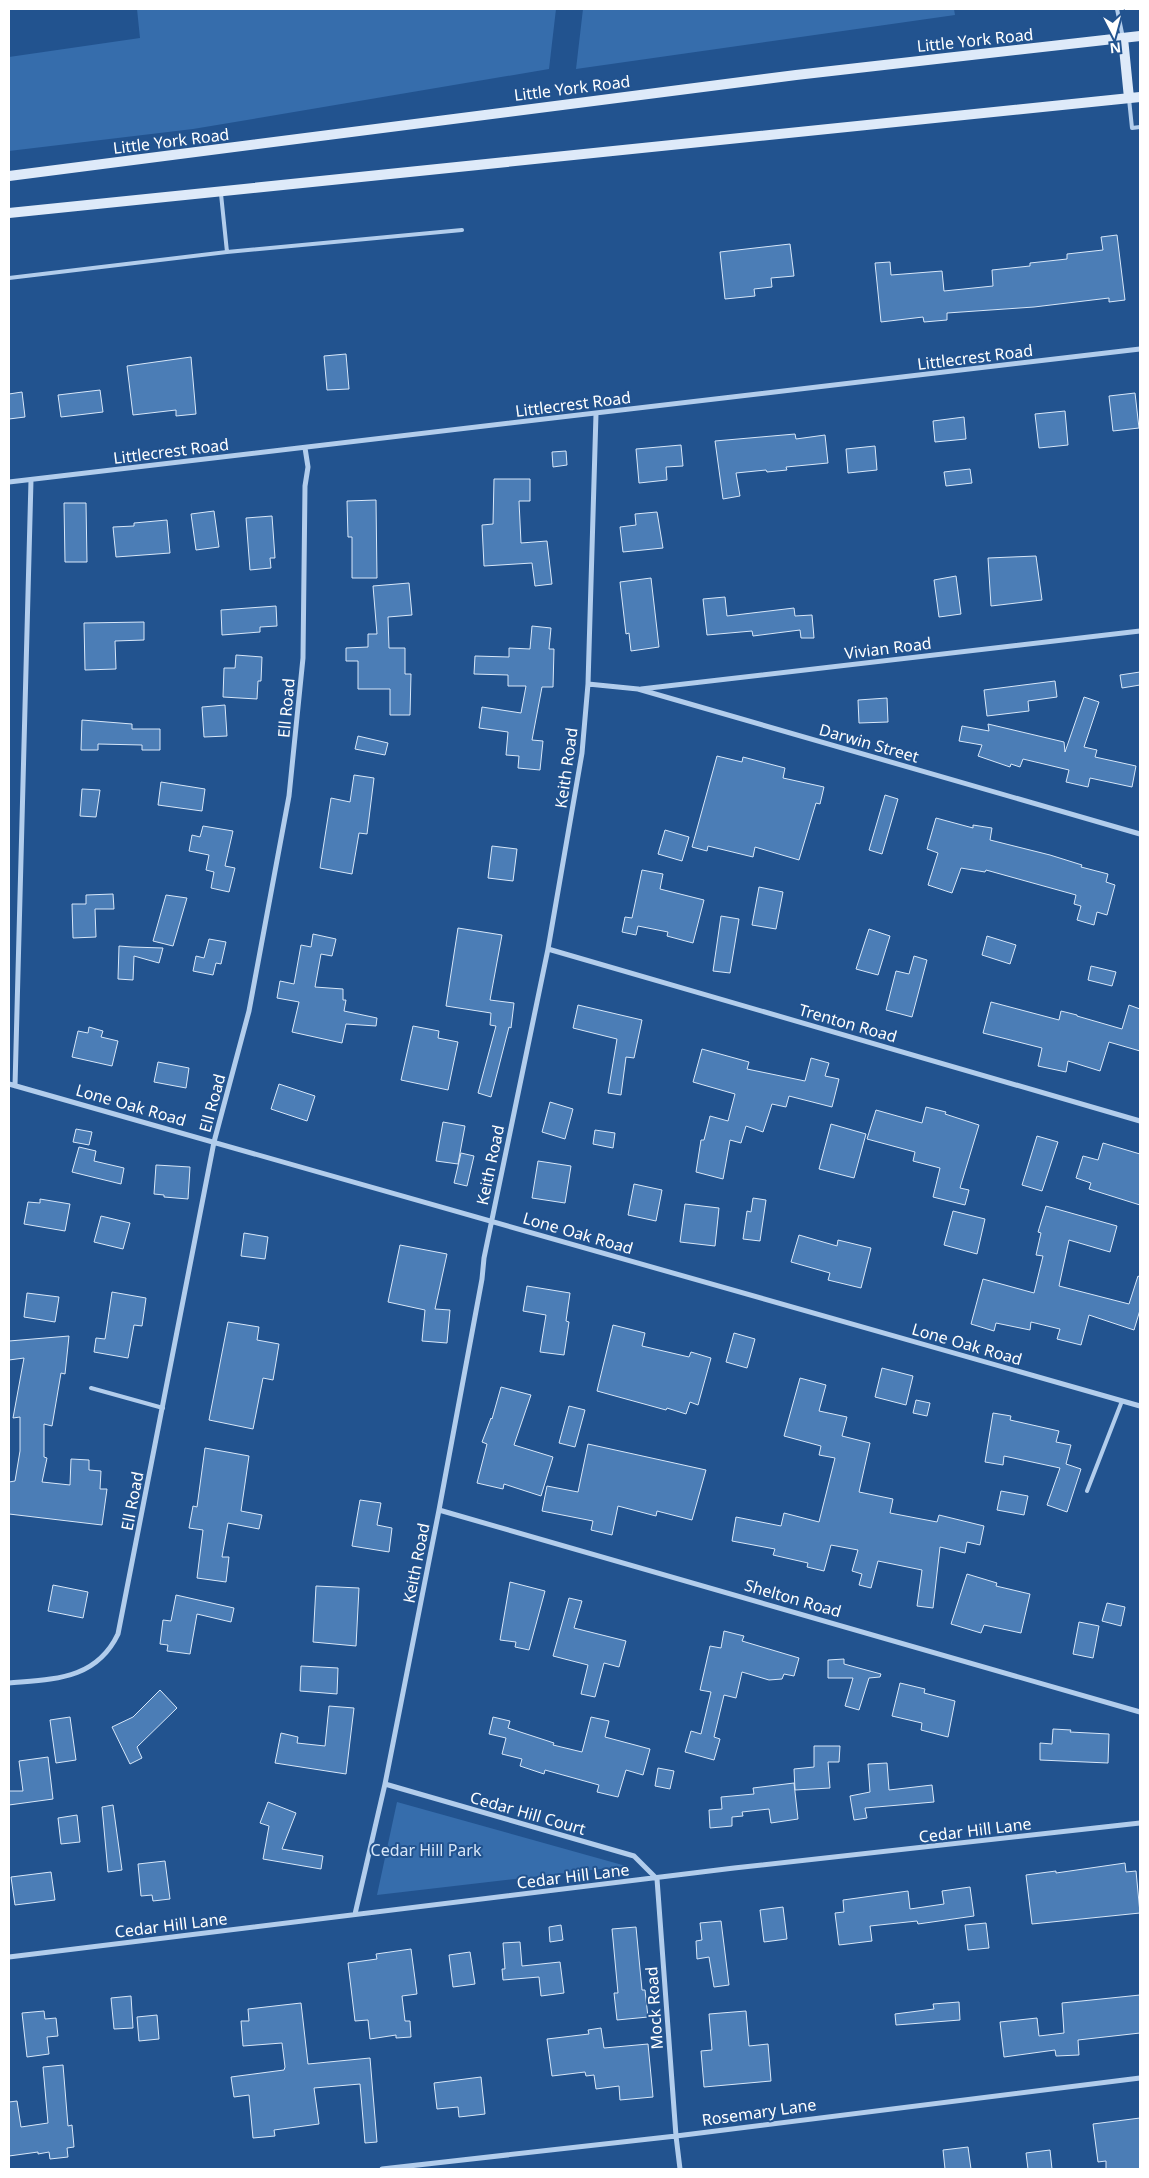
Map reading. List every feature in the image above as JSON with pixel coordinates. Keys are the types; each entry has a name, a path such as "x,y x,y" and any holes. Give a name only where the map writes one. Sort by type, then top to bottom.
{"main road":[{"name":"Little York Road","path":"9,176 767,79 1140,36"},
{"path":"1123,38 1129,98"},
{"path":"9,213 1140,97"}],"street":[{"name":"Littlecrest Road","path":"9,482 1140,350"},
{"name":"Keith Road","path":"356,1914 439,1510 491,1222 548,949 582,753 588,684 596,414"},
{"name":"Ell Road","path":"9,1683 42,1680 87,1669 101,1660 112,1648 118,1634 214,1142 249,1011 289,796 302,658 305,486 308,467 305,448"},
{"path":"15,1086 31,480"},
{"name":"Vivian Road","path":"638,689 1140,631"},
{"name":"Darwin Street","path":"588,684 638,689 1140,834"},
{"name":"Trenton Road","path":"548,949 1140,1121"},
{"name":"Lone Oak Road","path":"9,1084 1140,1406"},
{"name":"Shelton Road","path":"439,1510 1140,1712"},
{"name":"Cedar Hill Court","path":"384,1784 634,1856 657,1879"},
{"name":"Cedar Hill Lane","path":"9,1957 356,1914 1140,1823"},
{"name":"Mock Road","path":"657,1879 676,2136"},
{"name":"Rosemary Lane","path":"382,2169 676,2136 1140,2078"},
{"path":"676,2136 680,2169"}],"lane":[{"path":"1117,9 1123,38"},
{"path":"1129,98 1132,128 1140,127"},
{"path":"220,191 227,252"},
{"path":"9,278 227,252 462,230"},
{"path":"91,1388 163,1408"},
{"path":"1087,1490 1122,1400"}],"green space":[{"path":"137,9 556,9 549,69 193,129 9,151 9,57 140,38"},
{"path":"583,9 954,9 955,15 576,69"},
{"name":"Cedar Hill Park","path":"397,1802 626,1866 377,1895"}],"building":[{"path":"1117,235 1125,300 1109,302 1109,298 1034,307 947,313 947,320 924,322 923,317 881,322 875,263 890,262 891,275 942,271 944,291 993,286 992,270 1030,266 1030,263 1067,259 1067,254 1103,250 1101,237"},
{"path":"790,244 794,276 771,278 772,287 754,289 755,296 725,299 720,252"},
{"path":"346,354 349,389 327,390 324,356"},
{"path":"191,357 196,414 176,416 176,410 133,415 127,366"},
{"path":"100,390 103,412 61,417 58,395"},
{"path":"22,392 25,417 9,419 9,394"},
{"path":"1135,393 1139,428 1113,431 1109,396"},
{"path":"1065,411 1068,445 1039,448 1035,414"},
{"path":"964,417 966,439 935,442 933,421"},
{"path":"795,434 796,439 825,435 828,463 786,467 787,470 736,473 740,496 723,499 715,441"},
{"path":"681,445 683,466 666,467 667,480 639,483 636,449"},
{"path":"875,446 877,470 848,473 846,449"},
{"path":"566,451 567,465 553,467 552,452"},
{"path":"970,469 972,483 946,486 944,472"},
{"path":"494,479 530,479 530,501 519,501 521,543 547,541 552,584 535,586 532,563 484,566 482,525 493,524"},
{"path":"376,500 377,578 352,578 352,537 348,537 347,501"},
{"path":"64,503 86,503 87,562 65,562"},
{"path":"214,511 219,547 196,550 191,514"},
{"path":"657,512 663,548 623,552 620,527 636,525 635,514"},
{"path":"272,516 275,558 270,558 271,568 250,570 246,518"},
{"path":"167,520 170,553 116,557 113,527 134,526 134,523"},
{"path":"1036,556 1042,600 991,606 988,558"},
{"path":"956,576 961,614 939,617 934,580"},
{"path":"651,578 659,647 631,651 629,633 626,634 620,582"},
{"path":"409,583 412,615 388,617 389,648 405,648 405,674 411,674 410,715 390,715 390,689 358,689 358,661 346,661 346,648 368,647 368,634 377,634 373,586"},
{"path":"725,597 727,616 794,608 795,616 812,615 814,638 801,638 800,630 753,636 752,631 707,635 703,599"},
{"path":"276,606 277,626 260,627 260,632 222,635 221,610"},
{"path":"144,622 144,640 115,641 116,669 85,670 84,623"},
{"path":"532,626 551,628 549,649 554,649 553,687 542,687 532,740 543,741 540,770 518,768 519,756 506,755 508,732 479,728 482,707 521,713 526,686 508,686 508,675 474,674 475,656 509,657 509,648 530,649"},
{"path":"236,655 262,657 261,681 258,681 257,699 223,697 224,668 235,668"},
{"path":"1140,672 1140,685 1122,688 1120,675"},
{"path":"1055,681 1057,697 1028,701 1029,711 987,716 984,690"},
{"path":"1084,697 1099,702 1084,747 1097,750 1095,757 1136,766 1132,787 1090,778 1088,787 1066,782 1069,770 1023,759 1020,767 1011,764 1010,767 978,756 982,745 959,741 962,726 989,731 988,724 1064,742 1065,752"},
{"path":"887,698 888,722 859,723 858,700"},
{"path":"225,705 227,736 204,737 202,707"},
{"path":"82,720 132,724 132,729 160,729 160,750 142,750 142,745 98,744 98,750 81,750"},
{"path":"358,736 388,743 385,755 355,749"},
{"path":"717,756 742,762 743,757 785,768 783,778 824,787 820,804 816,803 799,860 755,847 753,857 708,846 707,851 692,847"},
{"path":"354,775 374,778 367,834 359,833 352,874 320,868 331,798 350,802"},
{"path":"161,782 205,789 202,811 158,805"},
{"path":"82,789 100,790 96,817 80,816"},
{"path":"885,795 898,799 882,854 869,850"},
{"path":"936,818 973,828 973,825 992,828 990,840 1050,855 1082,865 1081,867 1108,874 1106,882 1115,885 1107,915 1097,912 1094,925 1077,920 1081,906 1074,904 1076,895 986,870 985,872 961,868 952,893 928,885 938,853 927,849"},
{"path":"203,826 233,831 225,866 235,868 229,892 211,888 214,872 206,870 209,855 189,851 192,835 200,837"},
{"path":"665,830 689,837 682,861 658,854"},
{"path":"492,846 517,849 513,881 488,878"},
{"path":"642,870 663,874 660,889 704,900 693,943 667,936 668,932 638,926 636,935 622,932 625,917 632,918"},
{"path":"759,887 783,892 776,929 752,925"},
{"path":"113,894 114,909 95,909 96,937 73,938 72,904 86,904 86,895"},
{"path":"166,895 187,898 173,946 153,941"},
{"path":"721,916 739,919 730,973 713,971"},
{"path":"458,928 502,935 490,1000 514,1003 511,1028 509,1027 491,1097 478,1093 496,1026 490,1025 491,1013 446,1006"},
{"path":"869,929 890,936 878,975 856,969"},
{"path":"313,934 336,939 332,956 321,954 315,987 343,989 343,1000 346,1000 344,1011 377,1018 376,1026 346,1024 342,1043 292,1032 299,1002 277,998 280,981 294,984 301,945 311,947"},
{"path":"987,936 1016,945 1010,964 982,955"},
{"path":"209,939 226,942 221,964 216,963 213,975 193,971 196,956 204,958"},
{"path":"119,946 163,948 159,963 134,956 133,980 118,979"},
{"path":"914,956 927,960 912,1017 886,1010 896,971 909,974"},
{"path":"1091,966 1116,972 1112,986 1088,980"},
{"path":"991,1002 1059,1020 1061,1011 1122,1029 1129,1005 1140,1009 1140,1051 1109,1042 1100,1071 1068,1061 1066,1072 1038,1066 1042,1048 983,1033"},
{"path":"578,1005 642,1020 634,1058 626,1057 621,1095 608,1093 617,1039 573,1028"},
{"path":"413,1026 439,1031 438,1038 458,1042 448,1090 401,1080"},
{"path":"89,1027 103,1031 101,1037 118,1041 112,1066 72,1057 78,1031 88,1033"},
{"path":"702,1049 749,1062 747,1069 805,1081 811,1058 829,1063 825,1076 839,1079 832,1107 789,1096 786,1107 772,1104 763,1132 746,1126 741,1143 730,1140 723,1179 696,1172 701,1140 704,1140 710,1116 728,1121 735,1094 693,1082"},
{"path":"158,1062 189,1068 186,1088 154,1082"},
{"path":"279,1084 315,1096 307,1121 271,1109"},
{"path":"550,1102 573,1109 565,1139 542,1132"},
{"path":"926,1107 946,1112 945,1114 979,1125 960,1188 969,1190 965,1205 933,1197 940,1168 913,1161 915,1152 867,1139 876,1110 922,1123"},
{"path":"443,1122 465,1126 458,1164 436,1161"},
{"path":"831,1124 866,1134 854,1178 819,1169"},
{"path":"76,1129 92,1132 89,1145 73,1142"},
{"path":"595,1130 615,1133 613,1148 593,1144"},
{"path":"1037,1136 1058,1142 1042,1191 1022,1185"},
{"path":"1103,1143 1140,1154 1140,1205 1089,1189 1091,1183 1076,1178 1083,1156 1098,1160"},
{"path":"79,1147 96,1151 94,1161 124,1168 121,1184 72,1172"},
{"path":"461,1153 474,1156 467,1186 454,1183"},
{"path":"538,1161 571,1166 565,1203 532,1198"},
{"path":"156,1165 190,1167 188,1199 164,1197 164,1195 154,1194"},
{"path":"634,1184 662,1190 656,1221 628,1215"},
{"path":"753,1198 766,1200 760,1241 743,1239 747,1211 751,1212"},
{"path":"40,1199 70,1204 65,1231 24,1224 28,1202 40,1203"},
{"path":"685,1204 719,1208 715,1246 680,1242"},
{"path":"1046,1206 1117,1226 1110,1252 1069,1240 1059,1286 1129,1304 1138,1276 1140,1277 1140,1310 1134,1330 1089,1315 1081,1345 1057,1339 1060,1329 1031,1322 1030,1330 996,1323 994,1331 971,1324 983,1279 1034,1293 1043,1256 1036,1255 1041,1233 1038,1232"},
{"path":"953,1211 985,1219 977,1254 944,1245"},
{"path":"101,1216 130,1223 123,1249 94,1242"},
{"path":"244,1233 268,1237 265,1259 241,1256"},
{"path":"799,1235 837,1246 838,1240 871,1248 861,1288 828,1280 830,1273 791,1262"},
{"path":"400,1245 447,1254 435,1309 450,1310 447,1343 422,1341 425,1310 388,1302"},
{"path":"527,1286 570,1293 566,1321 569,1322 564,1355 540,1352 546,1315 523,1311"},
{"path":"112,1292 146,1298 142,1326 134,1325 128,1358 94,1352 96,1338 105,1339"},
{"path":"27,1293 59,1297 55,1322 24,1317"},
{"path":"228,1322 259,1327 257,1340 279,1344 273,1380 263,1378 253,1429 209,1420"},
{"path":"613,1325 645,1333 642,1346 689,1357 691,1352 711,1358 698,1405 690,1402 686,1414 597,1391"},
{"path":"734,1333 755,1339 747,1368 726,1362"},
{"path":"69,1336 65,1374 61,1373 52,1426 44,1424 44,1457 47,1458 42,1482 70,1485 71,1459 89,1460 89,1470 101,1471 100,1489 107,1489 102,1525 9,1514 9,1482 15,1481 20,1451 20,1417 13,1418 24,1358 9,1360 9,1341"},
{"path":"882,1368 913,1376 906,1405 875,1397"},
{"path":"800,1378 826,1385 819,1411 847,1417 842,1436 870,1443 859,1492 893,1499 890,1513 937,1522 939,1515 984,1526 980,1545 967,1542 965,1553 940,1547 933,1608 917,1606 922,1570 878,1561 871,1588 859,1585 862,1574 852,1571 858,1550 831,1545 824,1571 807,1567 808,1563 773,1555 775,1549 732,1541 736,1517 781,1526 784,1513 819,1522 835,1458 819,1455 821,1446 784,1436"},
{"path":"501,1387 531,1395 514,1445 553,1457 541,1496 504,1484 503,1489 477,1483 487,1444 482,1442 492,1419"},
{"path":"916,1400 930,1403 927,1416 913,1413"},
{"path":"569,1406 585,1410 575,1447 559,1443"},
{"path":"993,1413 1011,1416 1010,1420 1059,1431 1056,1442 1071,1445 1066,1464 1081,1469 1067,1512 1047,1505 1060,1468 1004,1456 1003,1465 985,1462"},
{"path":"588,1444 706,1470 692,1520 657,1511 656,1516 618,1506 612,1535 591,1530 593,1521 542,1511 547,1486 578,1492"},
{"path":"205,1448 249,1456 241,1511 262,1515 259,1529 228,1523 222,1557 229,1557 226,1582 197,1578 203,1530 189,1528 193,1506 197,1507"},
{"path":"1001,1491 1028,1496 1024,1515 997,1510"},
{"path":"360,1500 381,1503 377,1525 392,1528 389,1552 352,1546"},
{"path":"967,1574 997,1583 996,1586 1030,1594 1021,1633 984,1625 981,1633 951,1624"},
{"path":"510,1582 545,1591 529,1650 515,1647 516,1642 500,1640"},
{"path":"53,1585 88,1592 83,1618 48,1611"},
{"path":"316,1586 359,1588 356,1646 313,1642"},
{"path":"176,1595 234,1608 231,1622 197,1614 190,1654 167,1651 168,1645 160,1644 163,1620 171,1621"},
{"path":"569,1598 582,1601 574,1628 626,1641 619,1667 604,1663 595,1697 581,1694 588,1665 553,1656"},
{"path":"1107,1603 1125,1607 1121,1626 1102,1621"},
{"path":"1079,1622 1099,1626 1093,1658 1073,1654"},
{"path":"724,1631 744,1636 742,1641 799,1658 794,1676 784,1674 782,1679 769,1680 742,1672 736,1698 724,1695 714,1737 720,1739 714,1760 685,1752 691,1731 701,1734 711,1692 700,1690 710,1646 721,1648"},
{"path":"844,1659 844,1664 881,1674 880,1677 869,1678 859,1710 845,1706 853,1678 828,1678 828,1660"},
{"path":"301,1666 338,1668 337,1694 300,1691"},
{"path":"900,1683 925,1689 924,1693 955,1701 948,1737 921,1730 922,1723 892,1716"},
{"path":"160,1690 177,1708 137,1747 142,1758 130,1764 112,1727 133,1717"},
{"path":"329,1706 354,1708 346,1774 275,1763 281,1733 298,1737 297,1743 325,1746"},
{"path":"70,1717 76,1760 56,1763 50,1720"},
{"path":"493,1717 510,1721 508,1728 554,1743 553,1745 582,1752 591,1717 609,1721 605,1737 650,1749 643,1775 626,1770 618,1797 597,1792 599,1785 545,1770 544,1774 520,1766 522,1759 502,1754 506,1738 489,1734"},
{"path":"1053,1729 1109,1734 1108,1763 1040,1760 1040,1743 1052,1744"},
{"path":"814,1746 840,1746 839,1762 828,1762 830,1788 795,1790 794,1769 814,1767"},
{"path":"48,1757 53,1799 9,1805 9,1791 23,1791 19,1761"},
{"path":"887,1763 889,1790 932,1785 934,1802 865,1808 867,1818 854,1820 850,1796 870,1792 868,1764"},
{"path":"658,1768 674,1771 670,1789 655,1786"},
{"path":"794,1783 798,1819 771,1823 769,1809 742,1812 743,1816 732,1817 732,1826 710,1828 709,1810 722,1809 721,1797 754,1794 753,1788"},
{"path":"268,1802 296,1813 282,1849 323,1856 321,1869 263,1859 269,1826 260,1823"},
{"path":"113,1805 122,1870 108,1872 102,1807"},
{"path":"77,1815 80,1842 61,1844 58,1818"},
{"path":"165,1861 170,1899 153,1901 152,1895 141,1896 138,1864"},
{"path":"1125,1863 1126,1872 1136,1871 1140,1913 1032,1924 1026,1875 1056,1871 1056,1873"},
{"path":"51,1872 55,1900 15,1905 11,1877"},
{"path":"970,1887 974,1916 918,1924 917,1921 870,1926 872,1941 839,1945 835,1913 844,1912 843,1900 908,1891 910,1909 944,1904 942,1891"},
{"path":"783,1907 787,1939 764,1942 760,1910"},
{"path":"721,1921 729,1985 714,1987 709,1957 697,1959 696,1941 702,1940 700,1923"},
{"path":"986,1923 989,1948 968,1950 965,1925"},
{"path":"561,1925 563,1940 550,1942 549,1927"},
{"path":"636,1927 642,1990 645,1990 648,2017 617,2020 614,1993 618,1993 612,1929"},
{"path":"520,1942 522,1966 560,1962 564,1993 541,1996 539,1977 503,1980 502,1969 505,1969 503,1943"},
{"path":"411,1949 417,1994 402,1996 405,2021 410,2021 411,2037 396,2038 396,2035 370,2039 368,2020 355,2021 348,1963 377,1959 376,1954"},
{"path":"470,1952 475,1984 453,1987 449,1955"},
{"path":"1140,1995 1140,2033 1078,2040 1079,2055 1056,2056 1055,2050 1004,2057 1000,2022 1037,2018 1039,2036 1064,2033 1062,2003"},
{"path":"131,1996 133,2028 114,2029 111,1998"},
{"path":"959,2002 960,2020 896,2025 895,2014 934,2009 933,2004"},
{"path":"301,2003 308,2064 370,2058 377,2142 365,2143 360,2084 314,2088 319,2124 274,2130 275,2136 253,2138 249,2095 234,2097 231,2077 284,2070 285,2067 282,2043 243,2046 241,2021 249,2021 248,2009"},
{"path":"44,2011 45,2019 56,2018 58,2036 47,2037 49,2054 27,2057 22,2013"},
{"path":"746,2011 749,2046 768,2044 771,2081 704,2087 701,2051 712,2050 709,2014"},
{"path":"157,2015 159,2039 139,2041 137,2017"},
{"path":"601,2028 604,2048 648,2044 653,2097 620,2100 619,2086 596,2089 594,2075 586,2076 585,2072 552,2076 547,2039 589,2034 588,2030"},
{"path":"63,2065 68,2126 72,2125 74,2147 67,2148 68,2157 50,2159 49,2152 9,2156 9,2102 17,2101 21,2127 48,2123 43,2067"},
{"path":"481,2077 485,2114 459,2117 458,2107 437,2109 434,2083"},
{"path":"1140,2118 1140,2169 1106,2169 1106,2161 1098,2162 1093,2124"},
{"path":"968,2147 971,2169 945,2169 943,2150"},
{"path":"1050,2150 1052,2169 1028,2169 1026,2153"}]}
